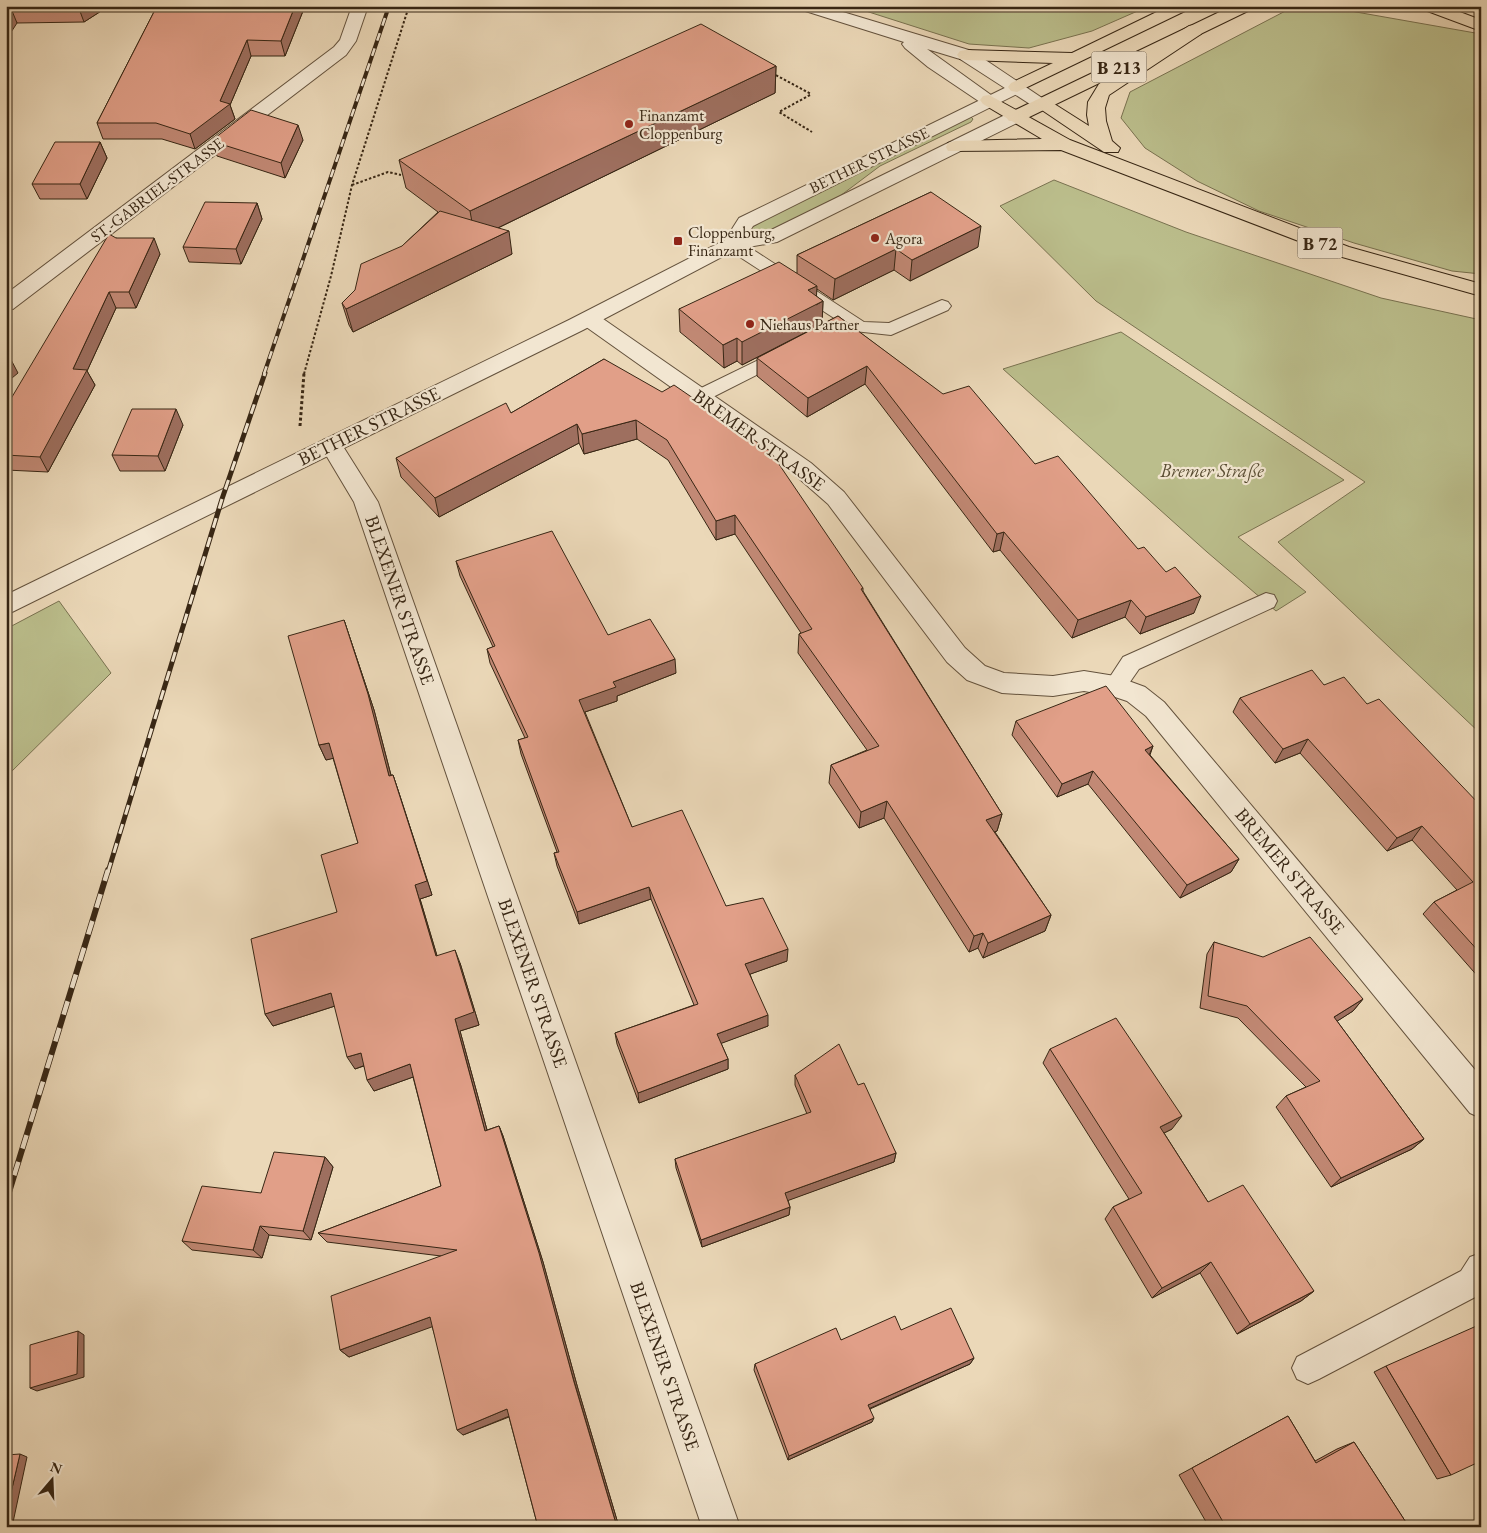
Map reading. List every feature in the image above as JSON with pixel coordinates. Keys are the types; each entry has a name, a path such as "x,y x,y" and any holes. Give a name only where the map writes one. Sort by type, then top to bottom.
{"main road":[{"name":"B 213","path":"1017,87 1183,6"},
{"name":"B 213","path":"1015,117 1246,6"},
{"path":"1429,6 1481,16"},
{"path":"1429,6 1481,26"},
{"name":"B 213","path":"1104,144 1095,114 1097,99 1105,88 1195,30"},
{"path":"966,55 1074,58"},
{"name":"B 72","path":"989,100 1063,144 1163,181 1342,252 1481,290"},
{"path":"1042,104 1163,181"},
{"name":"B 72","path":"955,147 1063,144"}],"street":[{"name":"ST.-GABRIEL-STRASSE","path":"6,304 340,52 348,41 360,6"},
{"path":"805,6 966,55 1042,104"},
{"path":"901,35 934,63 989,100"},
{"name":"BETHER STRASSE","path":"732,244 746,222 1017,87"},
{"name":"BETHER STRASSE","path":"6,606 589,318 732,244 770,238 1015,117"},
{"name":"BREMER STRASSE","path":"589,318 623,345 700,396 803,469 836,498 956,655 976,673 1002,683 1053,686 1084,681 1115,686 1136,694 1155,709 1481,1102"},
{"name":"BLEXENER STRASSE","path":"322,449 366,502 721,1527"}],"lane":[{"path":"732,244 860,327 891,329 942,306"},
{"path":"830,328 848,319"},
{"path":"700,396 797,346"},
{"path":"1115,686 1131,662 1266,601"},
{"path":"1308,1368 1472,1282 1481,1268"}],"path":[{"path":"322,449 299,422 304,367 331,276 352,185 409,6"},
{"path":"767,71 810,94 779,112 812,132"},
{"path":"352,185 388,172 401,174"}],"green space":[{"path":"850,6 1149,6 1092,31 1029,48 969,44"},
{"path":"1295,6 1322,6 1481,34 1481,274 1452,271 1354,243 1259,211 1197,181 1145,148 1121,118 1130,92"},
{"path":"970,116 973,119 971,122 880,166 840,196 764,234 757,236 747,232 747,228"},
{"path":"1054,180 1186,232 1381,298 1481,320 1481,734 1278,542 1365,482 1096,301 1000,206"},
{"name":"Bremer Straße","path":"1121,332 1344,480 1238,537 1306,592 1276,611 1207,552 1003,369"},
{"path":"59,601 111,673 6,777 6,629"}],"building":[{"path":"157,6 295,6 281,41 247,40 220,101 230,104 190,134 156,123 97,123"},
{"path":"701,24 776,66 470,211 399,160"},
{"path":"251,110 298,125 281,163 211,141"},
{"path":"55,142 100,142 80,184 32,184"},
{"path":"931,192 981,226 912,260 896,249 835,279 797,255"},
{"path":"205,202 257,203 236,249 183,247"},
{"path":"440,211 509,231 346,309 342,303 355,290 361,264 402,246"},
{"path":"109,234 116,238 154,238 129,292 109,292 73,369 87,370 40,457 6,455 6,407"},
{"path":"779,262 817,286 808,290 823,301 742,342 737,338 723,345 679,309"},
{"path":"838,316 943,394 969,386 1035,464 1058,456 1138,549 1144,547 1166,572 1175,567 1201,596 1146,617 1131,600 1078,620 1004,532 997,534 867,366 808,398 757,358"},
{"path":"604,359 662,392 674,385 770,451 863,588 861,589 1002,814 986,820 1051,915 988,943 983,933 974,936 887,801 861,812 831,765 879,746 799,634 812,629 735,515 716,521 667,440 636,420 582,434 577,424 435,498 396,458 506,403 511,413"},
{"path":"132,409 176,409 158,456 112,455"},
{"path":"552,531 608,635 650,619 675,659 613,682 616,687 579,700 632,827 682,810 726,906 763,898 788,949 745,964 768,1015 717,1034 728,1059 638,1093 615,1033 698,1004 649,887 577,912 554,853 559,852 518,740 528,737 487,649 495,646 456,561"},
{"path":"344,620 368,694 389,776 393,775 427,881 415,885 436,956 455,950 474,1012 455,1019 485,1131 499,1126 539,1253 574,1382 617,1527 538,1527 507,1409 457,1430 430,1317 340,1350 331,1296 457,1250 318,1233 441,1186 410,1064 367,1080 361,1053 347,1057 331,993 265,1014 251,939 337,912 321,855 358,843 329,743 319,745 288,636"},
{"path":"1312,670 1324,685 1344,677 1367,704 1379,699 1481,806 1481,954 1434,902 1473,882 1422,826 1397,838 1308,739 1283,749 1240,698"},
{"path":"1106,686 1153,746 1145,750 1239,859 1187,885 1093,771 1062,784 1016,721"},
{"path":"1310,937 1363,999 1334,1017 1424,1139 1341,1178 1286,1096 1320,1081 1247,1006 1208,996 1214,942 1263,957"},
{"path":"1116,1018 1182,1116 1160,1127 1208,1202 1243,1185 1314,1291 1250,1324 1211,1262 1162,1288 1113,1207 1142,1193 1050,1049"},
{"path":"839,1044 858,1085 864,1083 896,1153 785,1193 790,1207 701,1240 675,1159 811,1112 795,1075"},
{"path":"274,1152 325,1157 303,1231 260,1226 253,1250 182,1241 202,1186 261,1193"},
{"path":"951,1308 974,1358 868,1405 874,1418 789,1456 755,1364 836,1328 841,1340 895,1316 901,1330"},
{"path":"1481,1324 1481,1461 1451,1475 1386,1366"},
{"path":"78,1331 77,1374 30,1388 30,1345"},
{"path":"1288,1416 1316,1463 1354,1442 1409,1527 1226,1527 1192,1468"},
{"path":"20,1454 6,1514 6,1455"},
{"path":"1012,1522 1014,1527 1002,1527"}],"railway":[{"path":"264,374 389,6"},
{"path":"108,872 222,499 265,373"},
{"path":"6,1202 108,870"}],"place":[{"name":"Finanzamt Cloppenburg","path":"629,124"},
{"name":"Agora","path":"875,238"},
{"name":"Cloppenburg, Finanzamt","path":"678,241"},
{"name":"Niehaus Partner","path":"750,324"}]}
